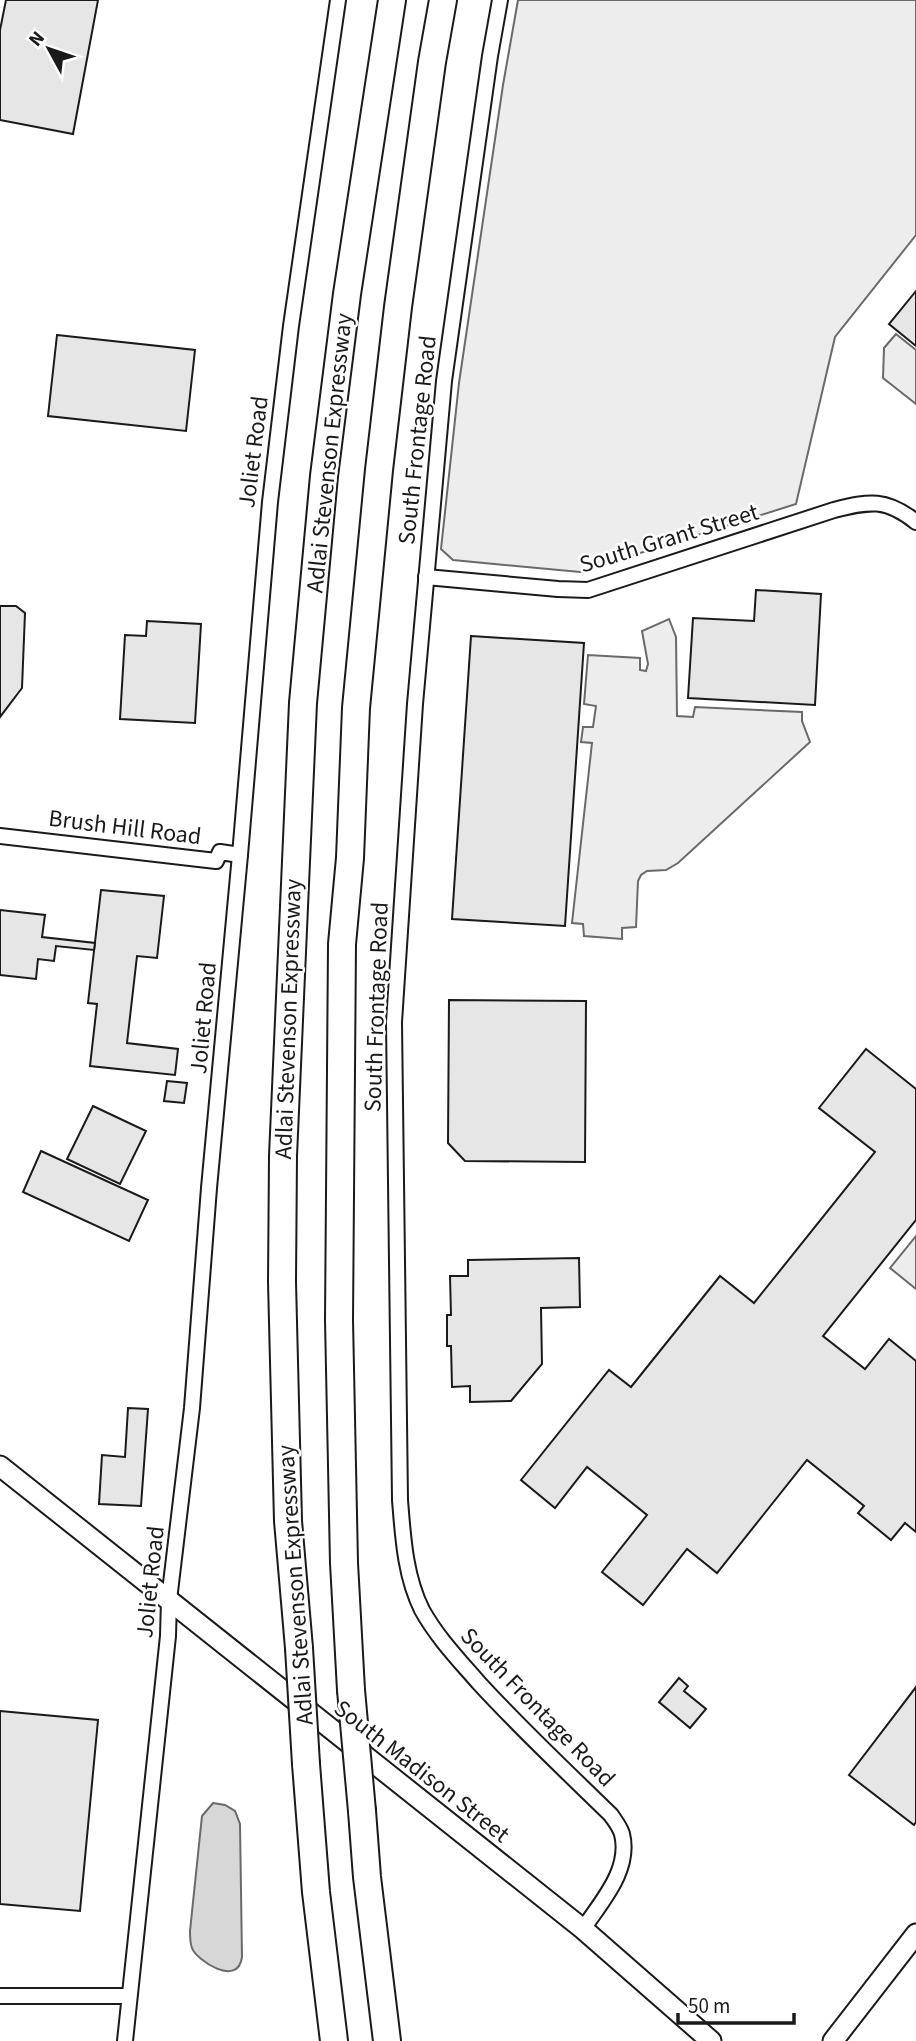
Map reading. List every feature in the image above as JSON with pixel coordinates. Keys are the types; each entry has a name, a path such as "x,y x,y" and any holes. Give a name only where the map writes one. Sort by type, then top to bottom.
{"highway":[{"name":"Adlai Stevenson Expressway","path":"334,2041 316,1892 288,1521 282,1296 282,1170 303,703 324,476 343,320 392,0"},
{"name":"Adlai Stevenson Expressway","path":"387,2041 367,1877 351,1690 344,1563 339,1320 342,944 350,858 356,708 379,470 404,266 443,0"}],"street":[{"name":"Joliet Road","path":"125,2041 168,1636 169,1600 192,1408 270,502 294,300 338,0"},
{"name":"South Frontage Road","path":"500,0 444,381 415,704 394,1022 400,1500 403,1544 410,1577 421,1608 438,1636 510,1717 611,1815 622,1832 621,1869 583,1929"},
{"name":"South Grant Street","path":"426,577 588,590 863,503 881,503 904,513 916,522"},
{"name":"Brush Hill Road","path":"0,836 216,861 220,852 240,855"},
{"name":"South Madison Street","path":"0,1466 583,1929 711,2041"},
{"path":"833,2041 916,1934"},
{"path":"0,1996 130,1996"}],"shaded area":[{"path":"518,0 916,0 916,235 835,337 796,504 580,572 453,560 441,549 459,383"},
{"path":"896,334 916,350 916,404 883,378 884,348"},
{"path":"669,619 676,637 677,716 693,717 695,707 802,712 802,721 810,742 678,863 666,870 647,871 641,875 638,881 636,927 622,928 622,939 584,936 583,924 572,923 592,743 581,742 583,727 593,727 596,706 584,704 588,655 640,658 640,670 646,671 648,664 642,631"},
{"path":"916,1236 916,1289 890,1268"},
{"path":"213,1803 225,1805 235,1811 240,1824 242,1957 239,1966 225,1971 201,1959 190,1942 202,1816"}],"building":[{"path":"6,0 98,0 73,134 0,120 0,30"},
{"path":"916,291 916,346 889,324"},
{"path":"57,335 195,350 186,431 48,416"},
{"path":"756,590 821,594 815,705 688,698 693,618 754,621"},
{"path":"0,606 16,606 25,613 22,688 0,717"},
{"path":"147,621 201,624 195,723 120,719 125,635 146,636"},
{"path":"471,636 584,643 565,926 452,919"},
{"path":"101,890 164,896 157,958 137,956 127,1043 178,1049 175,1075 90,1066 97,1004 88,1003"},
{"path":"0,910 45,915 42,937 95,943 94,950 56,946 54,961 38,959 36,979 0,975"},
{"path":"449,1000 586,1001 585,1162 465,1161 448,1143"},
{"path":"866,1049 916,1089 916,1220 823,1336 865,1369 889,1339 916,1361 916,1532 905,1523 891,1540 858,1513 864,1506 807,1460 717,1573 687,1549 643,1605 602,1572 647,1515 587,1467 555,1508 521,1480 609,1370 631,1387 720,1276 754,1303 875,1152 819,1108"},
{"path":"167,1081 187,1083 184,1103 164,1101"},
{"path":"93,1106 146,1131 120,1184 67,1159"},
{"path":"41,1151 148,1200 129,1241 23,1192"},
{"path":"579,1258 580,1307 541,1308 542,1364 511,1401 470,1402 470,1386 452,1387 451,1346 447,1346 447,1315 451,1315 450,1276 468,1276 468,1260"},
{"path":"128,1408 148,1409 141,1506 99,1504 102,1455 125,1457"},
{"path":"679,1678 688,1686 684,1691 706,1709 690,1728 659,1702"},
{"path":"916,1687 916,1822 914,1825 849,1775"},
{"path":"0,1711 98,1720 80,1911 0,1904"}]}
